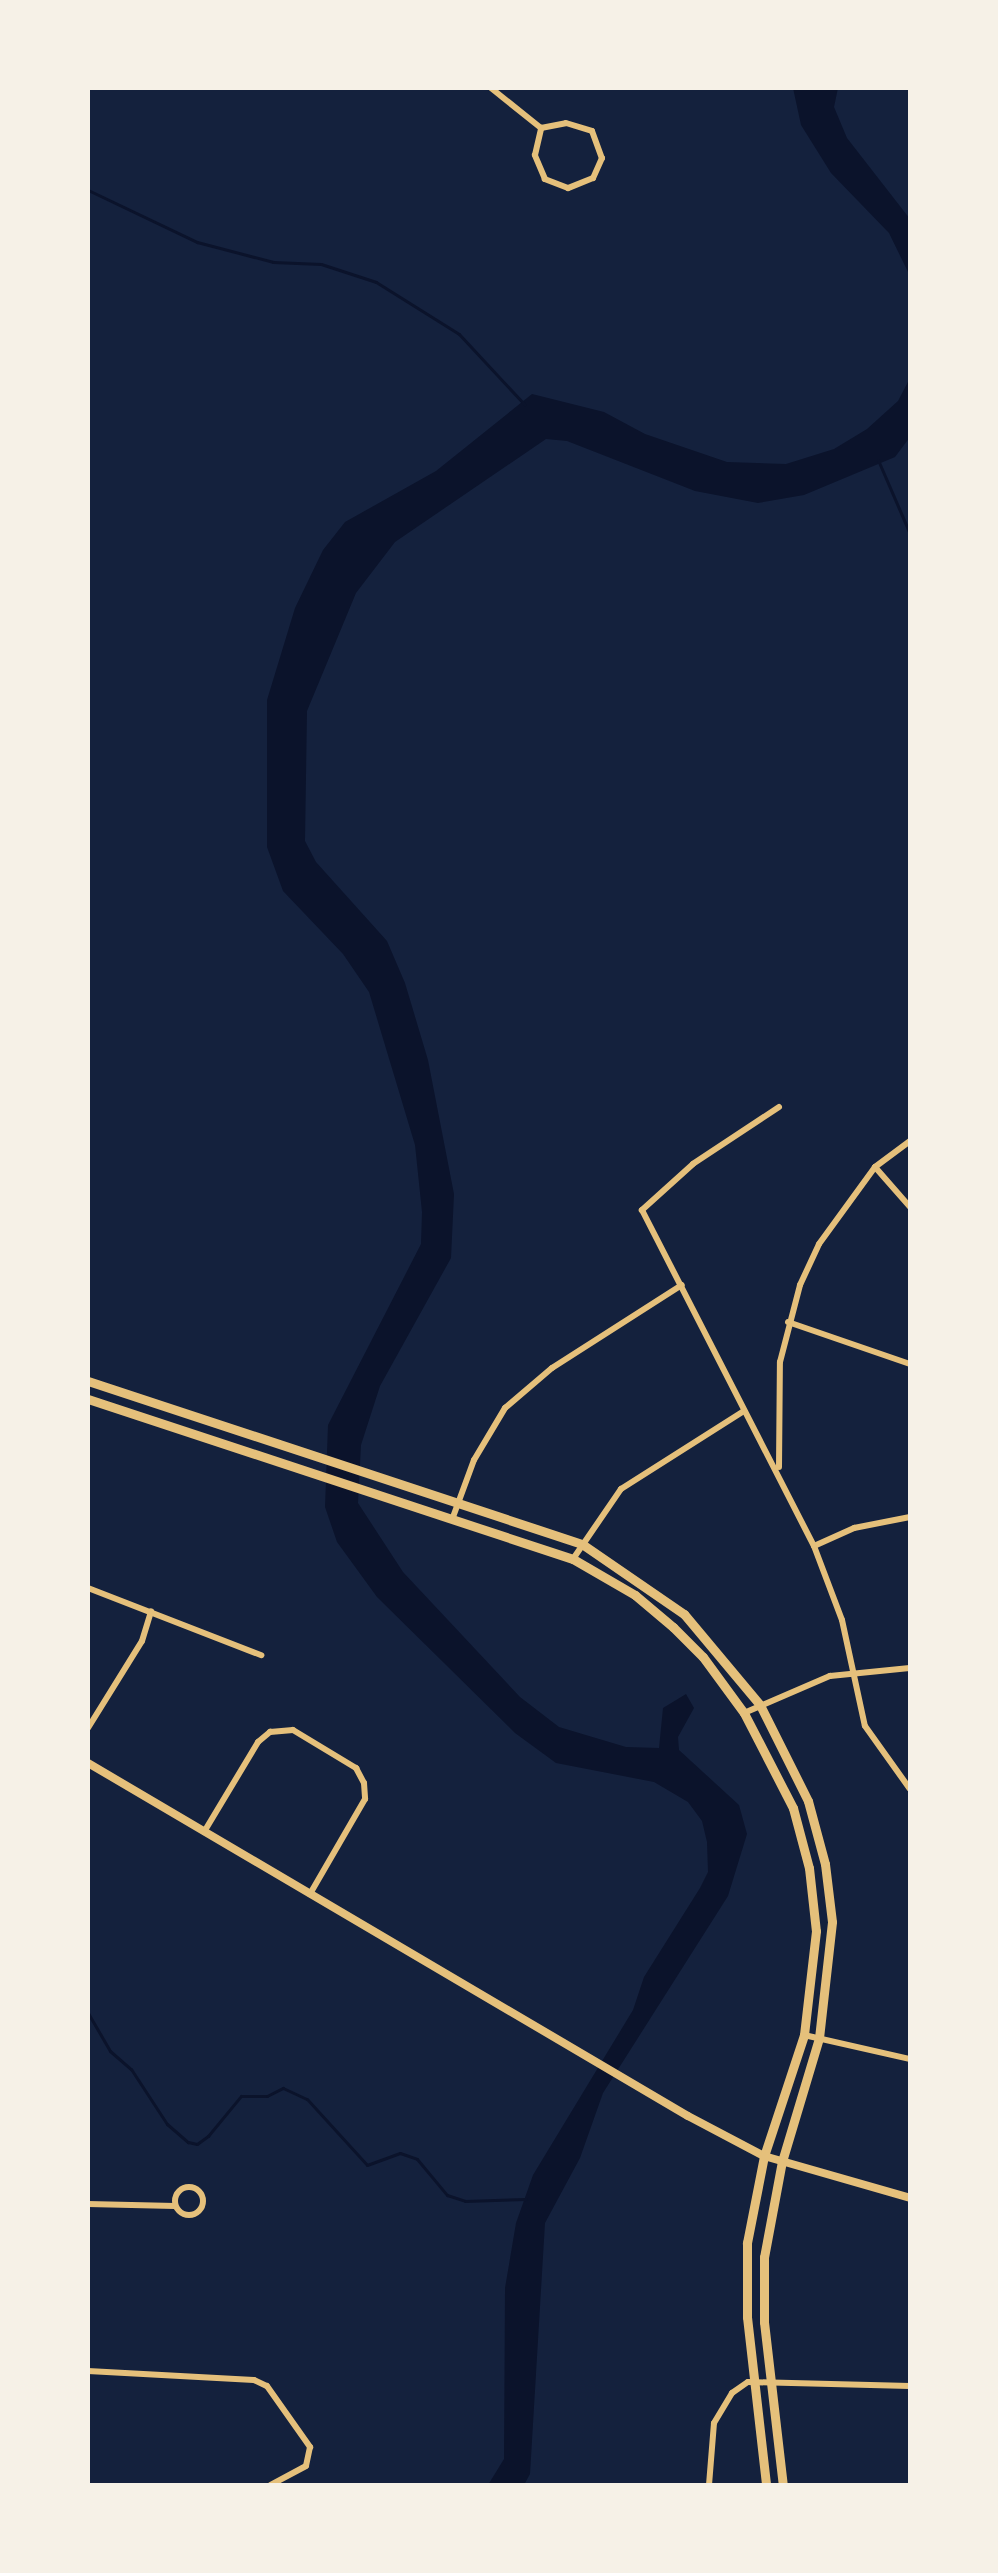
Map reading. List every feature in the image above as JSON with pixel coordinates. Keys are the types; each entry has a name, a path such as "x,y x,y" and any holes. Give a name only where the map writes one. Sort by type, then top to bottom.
{"main road":[{"path":"766,2485 753,2380 747,2243 764,2156 804,2035 816,1931 801,1836 783,1783 744,1713 703,1657 673,1627 635,1595 573,1559 88,1397 90,1382 459,1500 582,1544 684,1614 760,1705 798,1775 818,1832 832,1922 819,2038 782,2161 764,2257 771,2382 783,2485"},
{"path":"219,1441 225,1424"},
{"path":"673,1627 684,1614"},
{"path":"801,1836 818,1832"}],"street":[{"path":"491,88 541,128 575,123 592,131 602,158 593,178 568,188 545,179 535,155 541,128"},
{"path":"779,1107 693,1164 642,1210 744,1411 779,1470 814,1546 842,1620 851,1673 865,1726 910,1789"},
{"path":"779,1470 780,1374 788,1322 819,1244 875,1167 910,1141"},
{"path":"875,1167 910,1207"},
{"path":"453,1517 490,1431 528,1385 682,1285"},
{"path":"788,1322 910,1364"},
{"path":"573,1559 621,1489 744,1411"},
{"path":"814,1546 854,1528 910,1517"},
{"path":"88,1588 261,1655"},
{"path":"88,1728 142,1641 151,1611"},
{"path":"744,1713 809,1682 851,1673 910,1668"},
{"path":"204,1832 258,1742 270,1732 293,1730 356,1768 364,1783 365,1799 310,1894"},
{"path":"88,1763 576,2050 764,2156 910,2198"},
{"path":"804,2035 910,2059"},
{"path":"88,2204 175,2206 182,2214 197,2213 201,2193 181,2189 175,2206"},
{"path":"88,2371 254,2380 267,2386 310,2447 306,2466 271,2485"},
{"path":"709,2485 714,2423 732,2393 753,2380 910,2386"}],"water":[{"path":"793,88 838,88 834,107 847,138 910,219 910,276 889,233 831,173 801,125"},
{"path":"910,378 910,437 895,457 804,495 758,503 695,491 567,441 546,439 395,542 356,593 307,711 305,841 316,862 387,941 405,983 428,1060 454,1194 451,1258 380,1386 361,1445 358,1503 403,1572 520,1697 559,1727 626,1747 659,1748 663,1708 686,1694 694,1708 678,1737 679,1750 739,1805 747,1834 728,1896 603,2093 580,2158 545,2223 530,2474 524,2485 488,2485 504,2459 505,2288 516,2223 533,2175 633,2010 644,1977 700,1888 708,1872 707,1842 702,1821 688,1802 654,1782 556,1763 515,1733 377,1597 337,1542 325,1507 328,1425 421,1244 422,1212 415,1145 369,992 343,954 283,891 267,847 267,700 295,608 323,550 345,522 436,471 532,394 604,412 645,434 727,462 786,464 834,449 867,429 898,401"}],"waterway":[{"path":"88,190 197,242 273,262 321,264 376,282 459,334 524,404"},
{"path":"878,460 910,534"},
{"path":"88,2013 110,2051 131,2069 167,2124 188,2142 197,2144 208,2136 241,2096 267,2096 283,2088 307,2099 367,2165 400,2153 417,2159 447,2195 465,2201 526,2199"}]}
